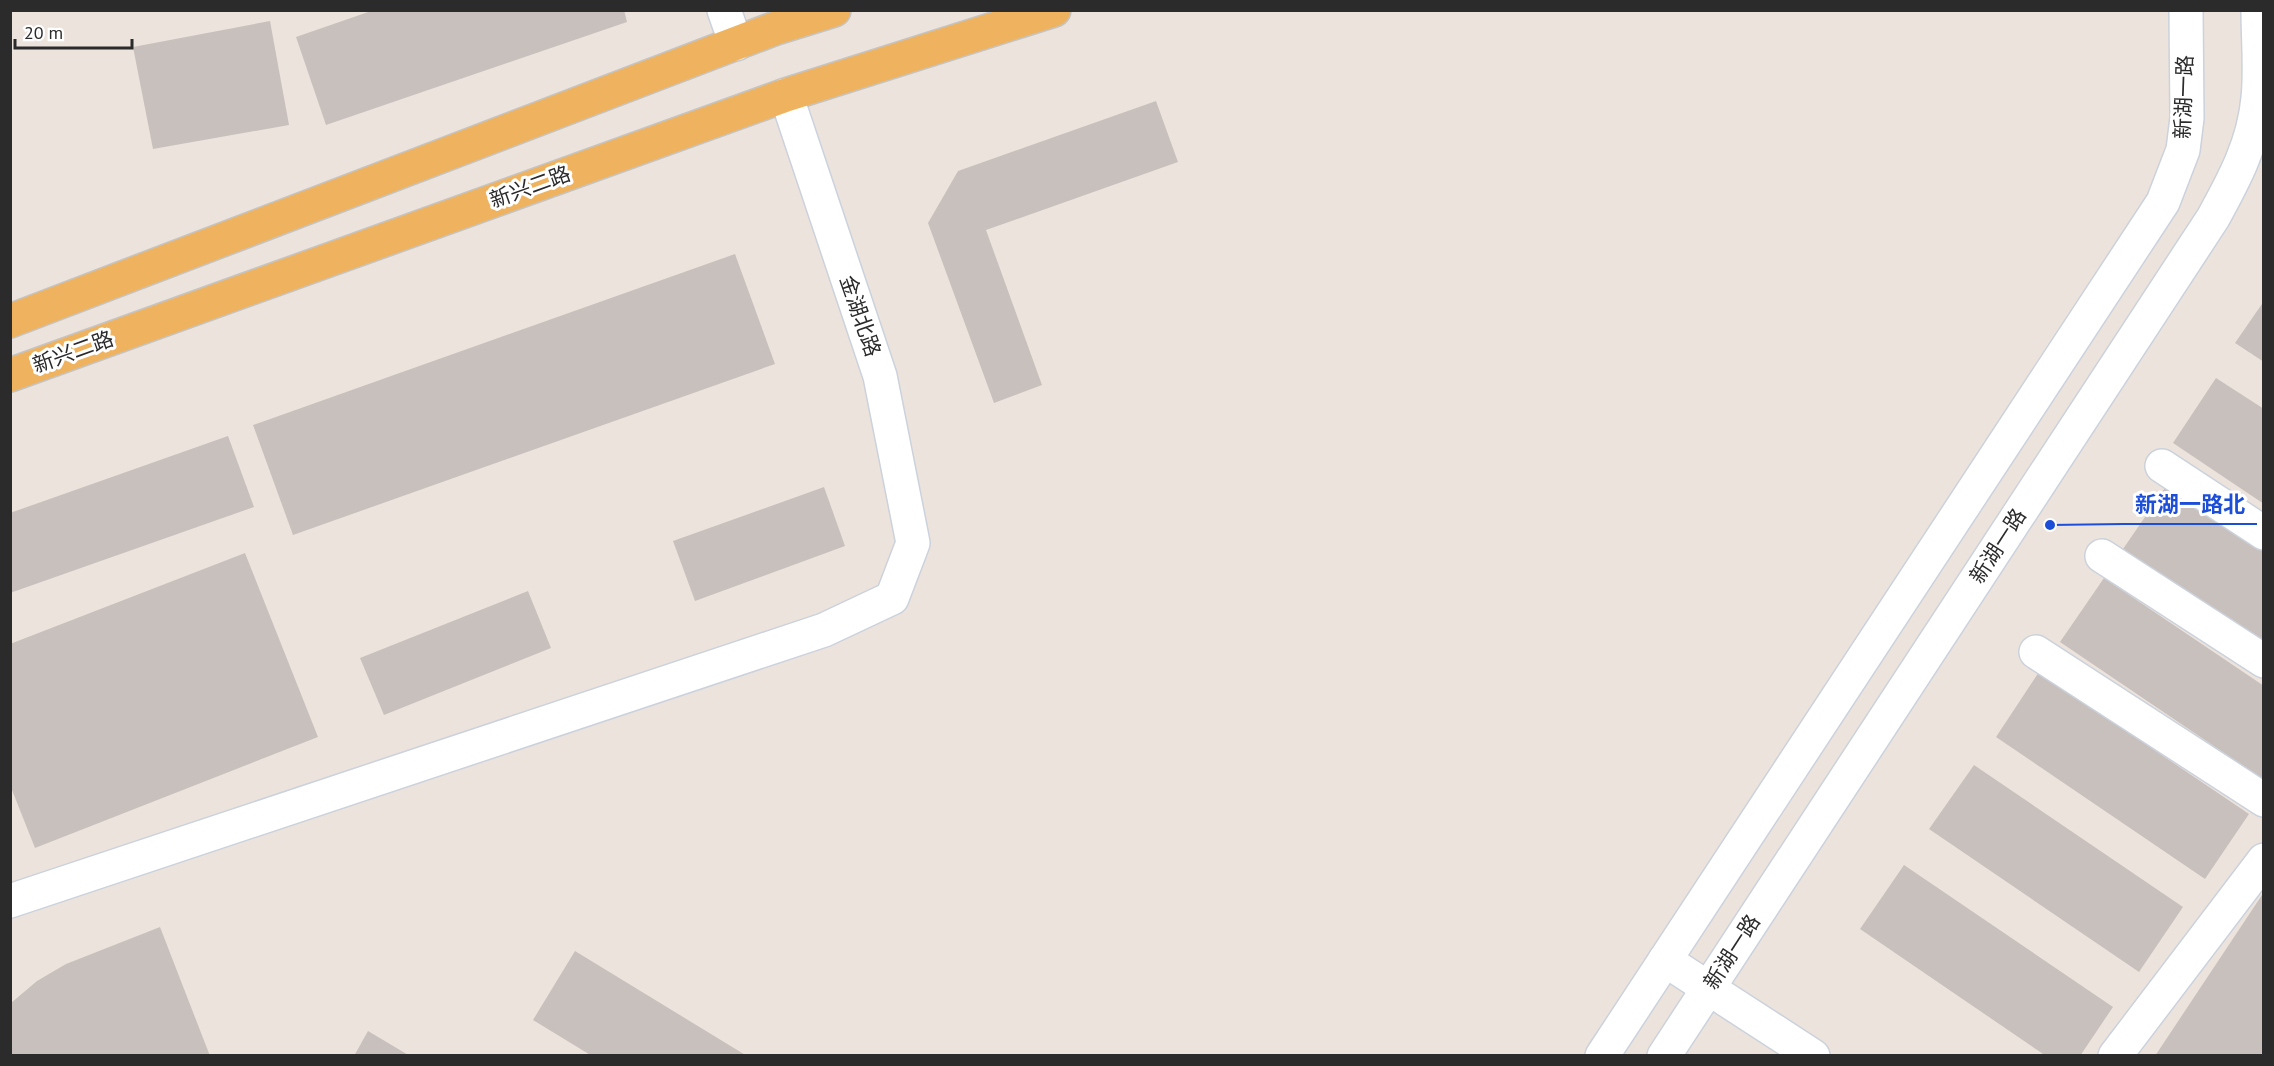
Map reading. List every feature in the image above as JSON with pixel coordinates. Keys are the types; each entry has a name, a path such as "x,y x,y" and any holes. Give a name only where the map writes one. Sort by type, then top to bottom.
{"main road":[{"path":"10,321 736,44 775,20 834,10"},
{"name":"新兴二路","path":"10,375 786,95 1054,10"}],"street":[{"path":"723,10 736,44"},
{"name":"新湖一路","path":"1602,1056 2163,202 2183,150 2187,118 2186,10"},
{"name":"新湖一路","path":"1664,1056 2198,243 2239,172 2252,136 2258,98 2258,10"},
{"name":"金湖北路","path":"10,901 824,630 892,598 913,543 880,376 786,95"},
{"path":"2239,172 2264,141"},
{"path":"2162,466 2264,533"},
{"path":"2102,556 2264,661"},
{"path":"2036,652 2264,800"},
{"path":"2115,1056 2264,860"},
{"path":"1665,960 1813,1056"}],"building":[{"path":"374,10 624,10 627,22 326,125 296,37"},
{"path":"270,21 289,125 153,149 133,47"},
{"path":"1156,101 1178,162 986,230 1042,385 994,403 928,223 958,171"},
{"path":"735,254 775,364 293,535 253,425"},
{"path":"2264,301 2264,362 2235,343"},
{"path":"2216,378 2264,409 2264,504 2173,443"},
{"path":"228,436 254,507 10,593 10,513"},
{"path":"2167,485 2264,551 2264,645 2123,549"},
{"path":"824,487 845,546 695,601 673,541"},
{"path":"245,553 318,737 35,848 10,785 10,644"},
{"path":"2104,578 2264,686 2264,780 2060,642"},
{"path":"528,591 551,648 384,715 360,658"},
{"path":"2039,672 2249,814 2205,879 1996,737"},
{"path":"1974,765 2183,907 2139,972 1929,829"},
{"path":"1904,865 2113,1007 2080,1056 2046,1056 1860,929"},
{"path":"2264,892 2264,1050 2260,1056 2155,1056"},
{"path":"160,927 210,1056 10,1056 11,1003 37,981 66,964"},
{"path":"575,951 747,1056 592,1056 533,1020"},
{"path":"368,1031 410,1056 354,1056"}],"place":[{"name":"新湖一路北","path":"2050,525"}]}
